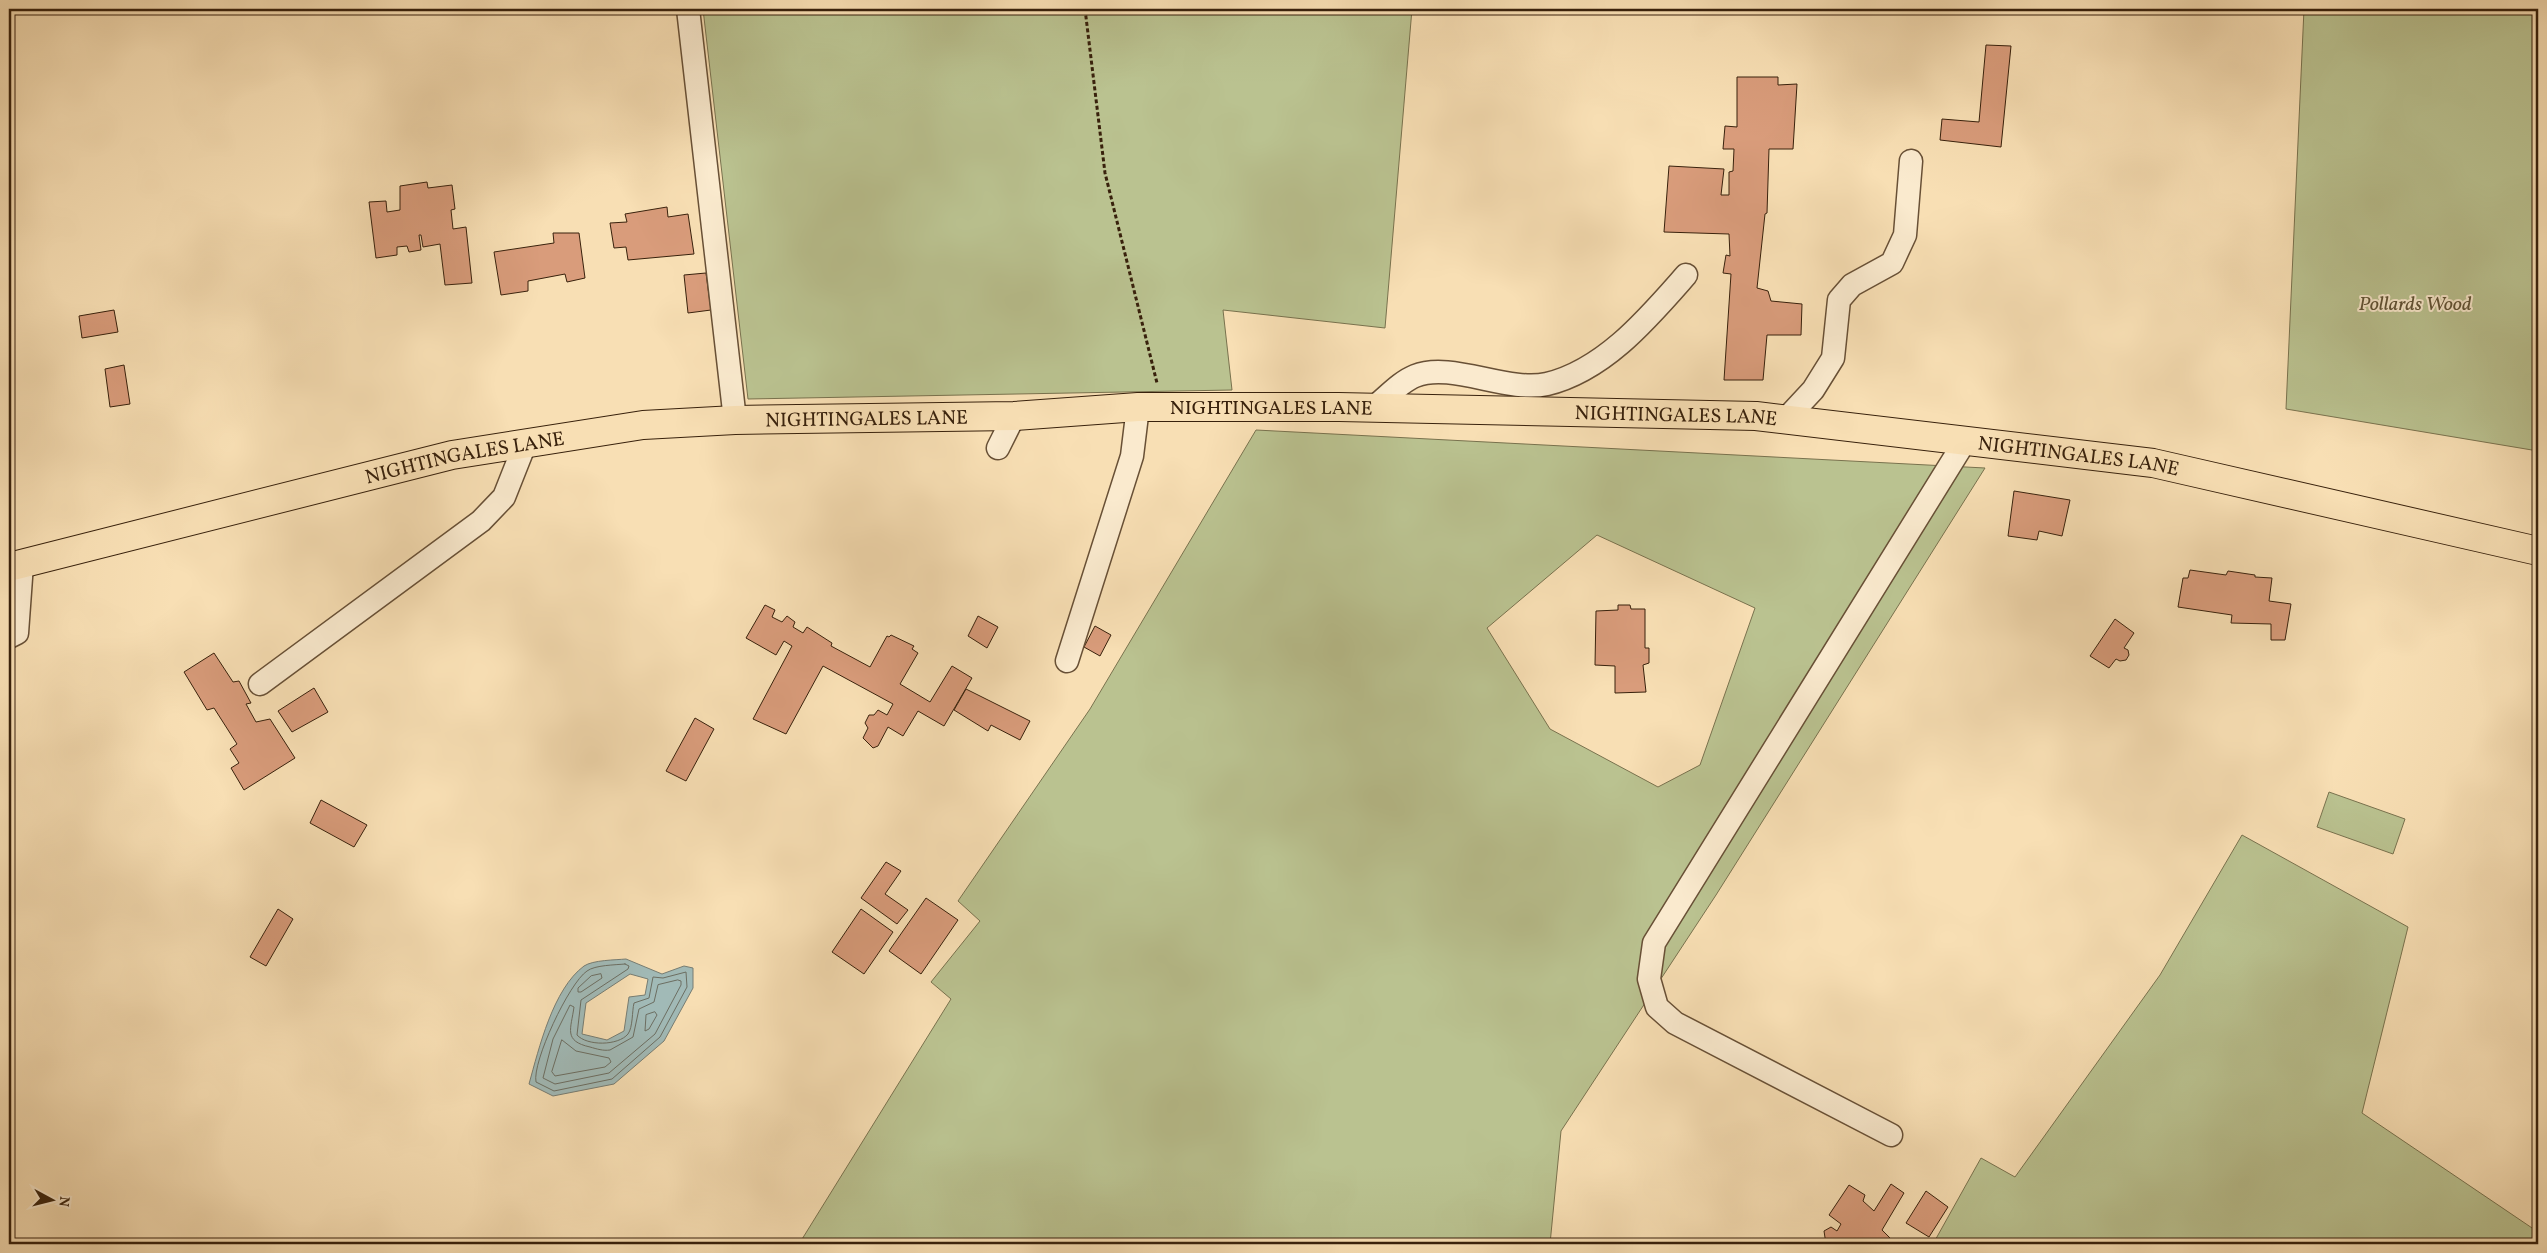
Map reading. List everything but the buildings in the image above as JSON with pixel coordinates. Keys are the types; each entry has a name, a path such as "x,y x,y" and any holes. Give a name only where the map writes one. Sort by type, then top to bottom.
{"main road":[{"name":"NIGHTINGALES LANE","path":"16,566 452,455 643,425 735,420 1014,416 1138,407 1372,408 1756,416 2152,463 2538,551"}],"lane":[{"path":"688,9 735,420"},
{"path":"1785,420 1813,390 1833,358 1839,300 1852,285 1892,262 1904,235 1911,161"},
{"path":"1372,408 1414,376 1434,372 1534,385 1564,378 1598,359 1641,324 1686,274"},
{"path":"1067,661 1132,456 1138,407"},
{"path":"998,448 1014,416"},
{"path":"1891,1135 1675,1023 1657,1006 1649,978 1654,943 1965,441"},
{"path":"260,684 482,522 504,497 524,444"},
{"path":"9,637 17,633 16,566"}],"path":[{"path":"1085,9 1105,173 1159,391"}],"green space":[{"path":"703,9 1412,9 1385,328 1223,310 1232,390 748,399"},
{"name":"Pollards Wood","path":"2304,9 2538,9 2538,451 2286,409"},
{"path":"1256,430 1985,468 1716,895 1561,1131 1550,1244 799,1244 951,999 931,982 980,921 958,901 1090,709","holes":["1597,535 1755,608 1700,765 1658,787 1550,729 1487,628"]},
{"path":"2329,792 2405,819 2393,854 2317,827"},
{"path":"2242,835 2408,927 2362,1113 2538,1232 2538,1244 1933,1244 1981,1158 2015,1177 2160,975"}],"water":[{"path":"626,959 662,974 684,966 693,968 693,988 664,1041 614,1084 553,1096 529,1084 549,1020 564,989 573,976 588,964 598,961","holes":["630,974 648,979 645,995 629,997 624,1031 607,1040 582,1034 586,1003"]}]}
